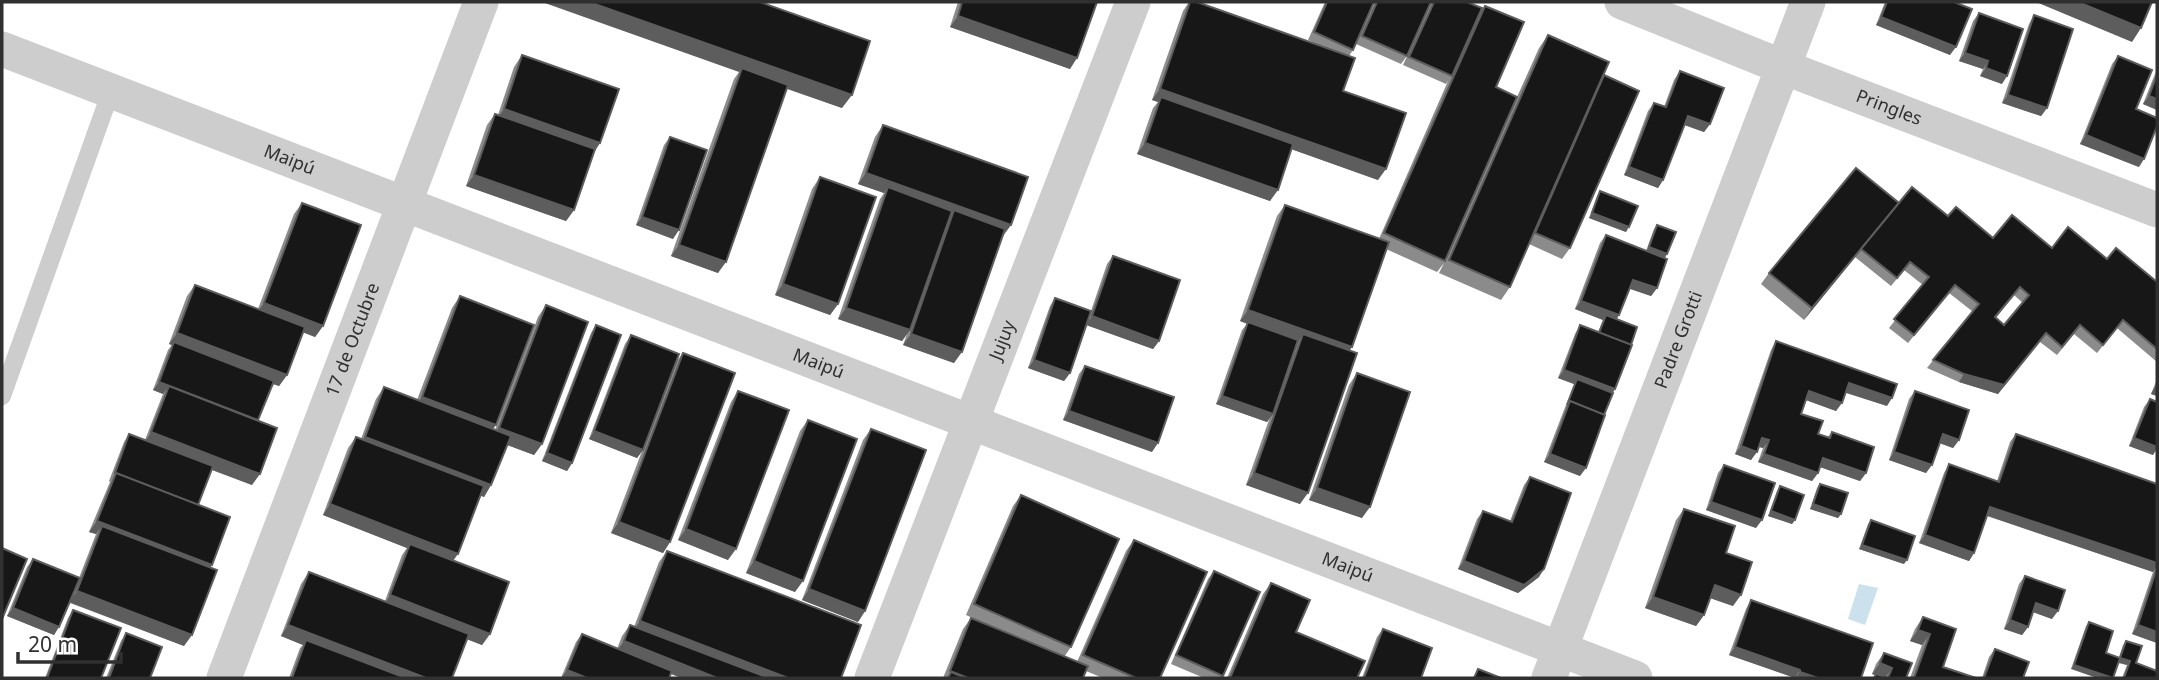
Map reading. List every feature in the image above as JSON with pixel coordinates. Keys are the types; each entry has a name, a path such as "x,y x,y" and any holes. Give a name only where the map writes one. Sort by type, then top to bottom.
{"street":[{"name":"17 de Octubre","path":"224,678 481,2"},
{"name":"Jujuy","path":"872,678 1133,2"},
{"name":"Pringles","path":"1622,2 1783,67 2157,210"},
{"name":"Padre Grotti","path":"1555,664 1808,2"},
{"name":"Maipú","path":"2,50 971,423 1555,664 1635,678"}],"lane":[{"path":"2,396 111,91"}],"water":[{"path":"1859,584 1878,588 1865,625 1848,619"}],"building":[{"path":"589,2 760,2 870,41 852,95"},
{"path":"962,2 1097,2 1077,58 958,16"},
{"path":"1190,2 1197,2 1355,58 1343,91 1406,113 1386,169 1160,89"},
{"path":"1327,2 1374,2 1353,50 1314,32"},
{"path":"1377,2 1431,2 1407,56 1362,36"},
{"path":"1434,2 1467,2 1482,8 1452,76 1409,57"},
{"path":"1887,2 1954,2 1972,9 1956,47 1881,17"},
{"path":"2078,2 2152,2 2141,28"},
{"path":"1485,6 1524,22 1496,87 1517,97 1445,261 1384,233"},
{"path":"1979,13 2023,29 2007,76 1986,68 1988,61 1965,53"},
{"path":"2034,15 2073,29 2047,108 2008,95"},
{"path":"1548,35 1609,62 1510,287 1449,260"},
{"path":"522,55 619,89 600,143 504,109"},
{"path":"2118,56 2152,70 2136,109 2157,118 2157,126 2144,159 2086,135"},
{"path":"742,68 788,85 726,262 679,245"},
{"path":"1680,71 1724,88 1710,124 1688,116 1663,180 1629,167 1654,103 1666,107"},
{"path":"1604,75 1639,91 1570,248 1535,233"},
{"path":"2157,75 2157,99 2149,96"},
{"path":"1161,97 1293,144 1278,190 1145,143"},
{"path":"495,114 595,149 574,210 474,175"},
{"path":"883,125 1028,177 1011,225 866,173"},
{"path":"670,137 707,150 679,230 642,217"},
{"path":"1856,168 1899,203 1812,308 1769,273"},
{"path":"820,177 876,197 838,304 783,284"},
{"path":"888,187 952,211 910,330 846,308"},
{"path":"1912,187 1948,216 1956,207 1993,238 2012,215 2052,248 2068,227 2107,259 2116,248 2157,282 2157,349 2123,320 2103,345 2080,325 2062,347 2046,333 2004,385 1964,374 1933,360 1979,304 1955,285 1914,335 1894,319 1929,277 1910,262 1897,278 1861,249","holes":["2020,287 2029,295 2004,325 1995,317"]},
{"path":"1600,191 1638,206 1629,227 1592,213"},
{"path":"302,203 361,225 323,326 264,303"},
{"path":"1285,205 1389,242 1352,347 1248,310"},
{"path":"954,210 1005,229 962,352 911,334"},
{"path":"1657,225 1676,232 1667,254 1649,247"},
{"path":"1606,235 1667,259 1657,288 1633,280 1619,315 1581,301"},
{"path":"1113,256 1180,280 1159,341 1092,316"},
{"path":"195,285 305,327 287,375 177,333"},
{"path":"460,296 534,325 496,425 422,397"},
{"path":"1055,298 1091,311 1070,373 1034,360"},
{"path":"546,305 588,322 542,444 499,428"},
{"path":"1606,315 1637,327 1631,345 1599,333"},
{"path":"1248,322 1298,340 1273,414 1222,396"},
{"path":"596,325 621,335 572,463 547,453"},
{"path":"1580,325 1632,345 1615,389 1564,370"},
{"path":"1303,334 1357,353 1308,493 1254,473"},
{"path":"631,335 679,354 643,450 594,431"},
{"path":"1776,341 1897,384 1892,398 1849,383 1842,403 1809,391 1801,414 1823,421 1818,434 1830,438 1832,432 1874,447 1866,473 1823,458 1818,473 1764,454 1769,440 1762,438 1757,452 1741,446"},
{"path":"174,342 274,381 258,420 159,382"},
{"path":"683,353 735,373 670,542 619,522"},
{"path":"1085,366 1174,397 1158,443 1069,411"},
{"path":"1357,373 1410,392 1370,507 1317,488"},
{"path":"1577,379 1613,393 1604,415 1570,401 1567,405"},
{"path":"169,386 277,428 260,474 151,432"},
{"path":"384,387 511,436 491,485 365,437"},
{"path":"738,391 789,410 736,549 686,529"},
{"path":"1915,391 1969,410 1959,440 1943,434 1932,465 1894,452"},
{"path":"2150,399 2157,402 2157,447 2134,438"},
{"path":"1570,401 1605,415 1586,468 1550,454"},
{"path":"808,420 857,439 803,581 754,561"},
{"path":"871,429 926,450 865,611 809,589"},
{"path":"129,434 213,466 198,505 115,473"},
{"path":"2016,434 2157,484 2157,563 1990,507 1974,553 1925,535 1949,464 1999,482"},
{"path":"356,437 484,486 458,554 330,504"},
{"path":"1724,465 1775,483 1762,520 1711,502"},
{"path":"116,473 230,517 212,565 97,521"},
{"path":"1530,477 1571,493 1544,569 1524,585 1464,561 1483,511 1512,522"},
{"path":"1820,484 1848,493 1841,514 1813,504"},
{"path":"1780,486 1804,495 1795,520 1771,511"},
{"path":"1021,495 1119,539 1071,647 974,604"},
{"path":"1684,509 1735,526 1726,553 1752,562 1741,595 1715,585 1704,615 1653,597"},
{"path":"1871,520 1915,536 1907,560 1862,545"},
{"path":"102,526 217,570 192,635 77,591"},
{"path":"1134,540 1207,572 1160,678 1136,678 1083,655"},
{"path":"410,544 509,582 490,634 390,595"},
{"path":"2,548 27,559 2,619"},
{"path":"667,551 861,625 841,678 788,678 640,621"},
{"path":"33,559 80,578 59,627 13,608"},
{"path":"2157,568 2157,632 2138,625"},
{"path":"1214,571 1260,592 1223,676 1176,655"},
{"path":"309,572 469,634 452,678 426,678 288,625"},
{"path":"2025,576 2065,590 2058,611 2036,603 2028,627 2010,620"},
{"path":"1271,583 1310,600 1296,632 1365,661 1357,678 1230,678"},
{"path":"1751,600 1873,643 1861,678 1818,678 1735,647"},
{"path":"73,610 121,628 101,678 47,678"},
{"path":"1923,617 1956,629 1943,667 1976,678 1914,678 1930,634 1918,630"},
{"path":"971,618 1088,666 1083,678 968,678 950,671"},
{"path":"2089,622 2113,631 2106,653 2120,658 2113,678 2074,665"},
{"path":"630,625 769,678 717,678 624,641"},
{"path":"1383,629 1432,648 1421,678 1364,678"},
{"path":"126,633 162,647 150,678 109,678"},
{"path":"582,634 672,671 669,678 587,678 567,670"},
{"path":"306,640 406,678 292,678"},
{"path":"2126,641 2142,646 2136,663 2157,671 2157,678 2124,678 2130,661 2120,658"},
{"path":"1995,649 2029,662 2023,678 1984,678"},
{"path":"1884,653 1912,663 1906,678 1888,678 1892,668 1880,663"},
{"path":"1478,669 1501,678 1474,678"},
{"path":"951,672 966,678 948,678"}]}
